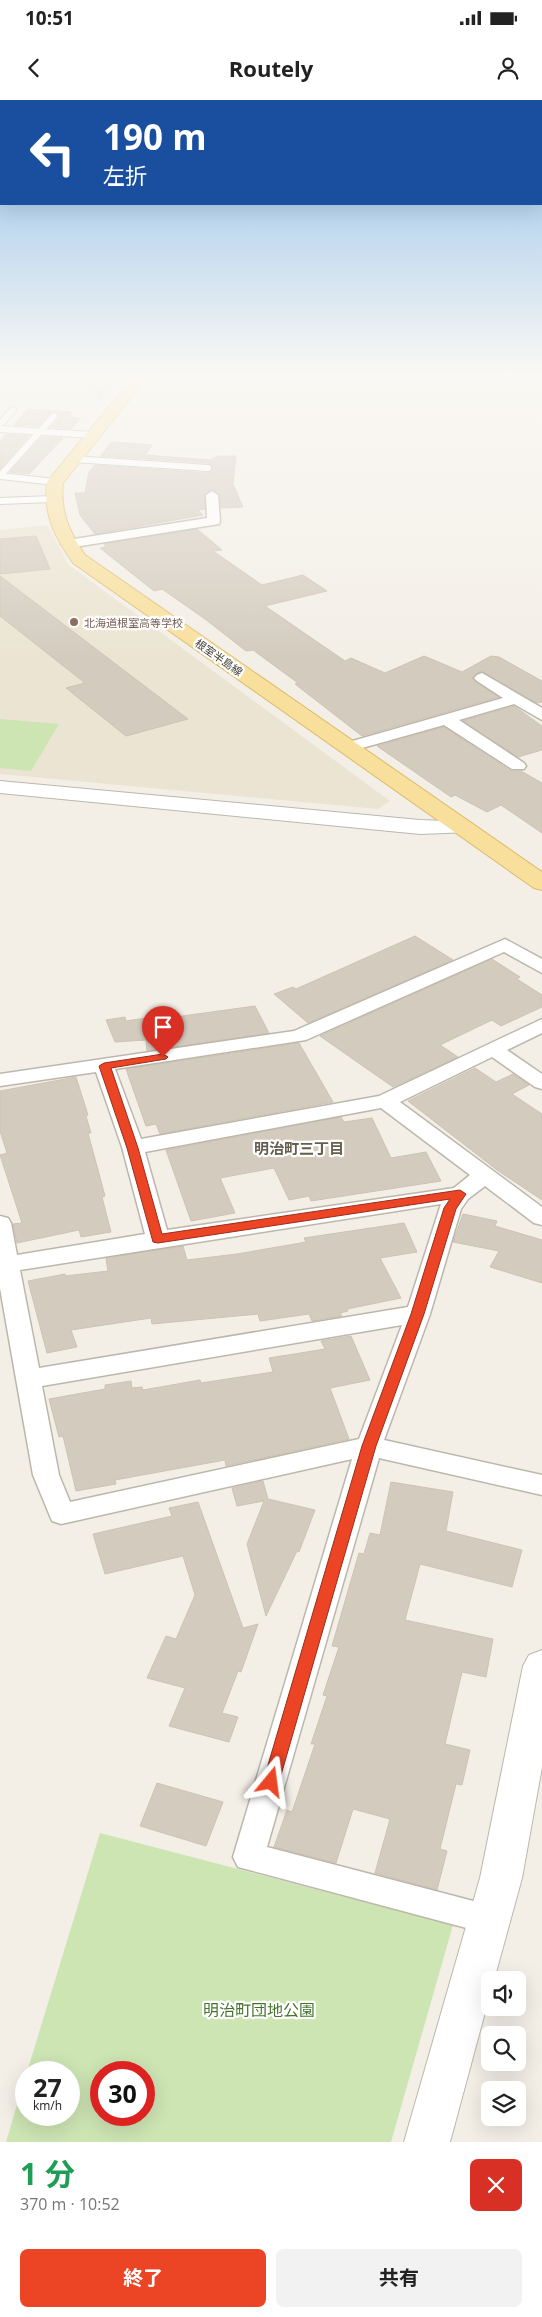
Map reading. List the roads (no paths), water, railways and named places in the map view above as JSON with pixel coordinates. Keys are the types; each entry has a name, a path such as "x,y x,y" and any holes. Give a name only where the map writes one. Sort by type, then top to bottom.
{"main road":[{"path":"54,490 67,469"},
{"name":"根室半島線","path":"54,490 55,518 68,544 79,559 542,882"}],"street":[{"path":"68,544 214,522 212,494"},
{"path":"482,678 542,714"},
{"path":"348,747 516,699"},
{"path":"446,719 518,766"},
{"path":"0,787 420,828 462,827"},
{"path":"0,1080 299,1036 505,945 542,967"},
{"path":"132,1148 385,1101 542,1026"},
{"path":"493,1050 542,1083"},
{"path":"104,1066 132,1148 158,1239"},
{"path":"385,1101 542,1218"},
{"path":"485,1175 460,1194 450,1208 418,1314 369,1446 249,1857 489,1919"},
{"path":"8,1264 158,1239 460,1194"},
{"path":"0,1223 46,1475 61,1514 369,1446 542,1485"},
{"path":"29,1379 418,1314"},
{"path":"427,2142 501,1878 534,1750 542,1666"}],"lane":[{"path":"0,476 54,490"},
{"path":"0,501 54,490"}],"place":[{"name":"北海道根室高等学校","path":"74,622"}],"district":[{"name":"明治町三丁目","path":"299,1148"}],"park label":[{"name":"明治町団地公園","path":"259,2010"}]}
